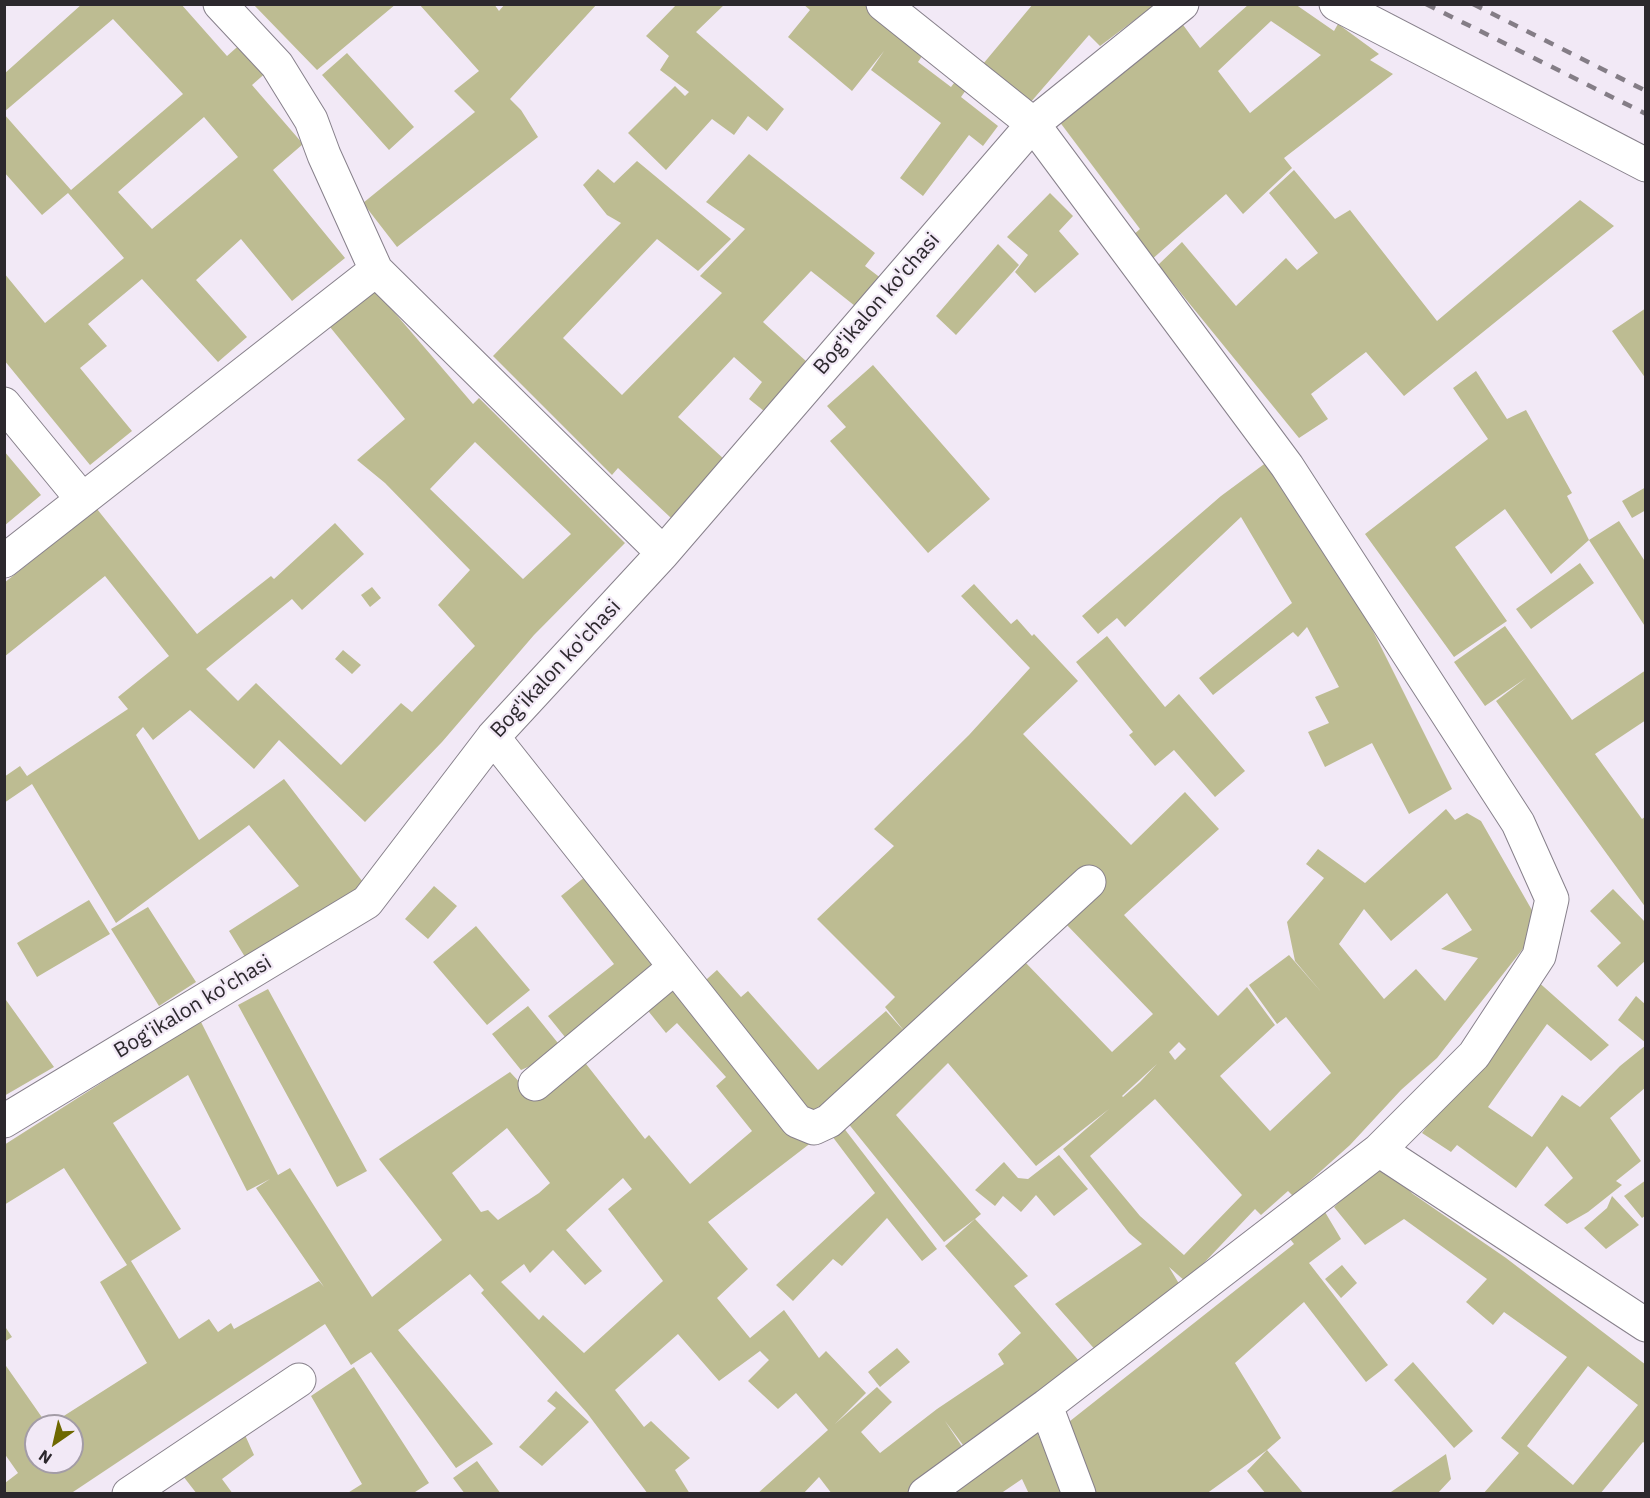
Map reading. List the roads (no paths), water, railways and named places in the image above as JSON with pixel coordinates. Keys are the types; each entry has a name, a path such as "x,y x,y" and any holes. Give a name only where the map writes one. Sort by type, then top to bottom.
{"street":[{"path":"220,4 277,65 311,120 324,155 376,270 663,553"},
{"path":"883,4 1032,124 1287,466 1518,823 1552,899 1539,956 1474,1055 1379,1150 1047,1406 925,1494"},
{"name":"Bog'ikalon ko'chasi","path":"4,1121 368,902 492,737 663,553 1032,124 1182,4"},
{"path":"1336,4 1646,165"},
{"path":"4,561 376,270"},
{"path":"4,404 82,499"},
{"path":"492,737 797,1122 814,1128 829,1121 1089,882"},
{"path":"535,1084 674,968"},
{"path":"1379,1150 1646,1325"},
{"path":"129,1494 299,1380"},
{"path":"1047,1406 1079,1494"}],"railway":[{"path":"1426,4 1646,114"},
{"path":"1473,4 1646,91"}]}
